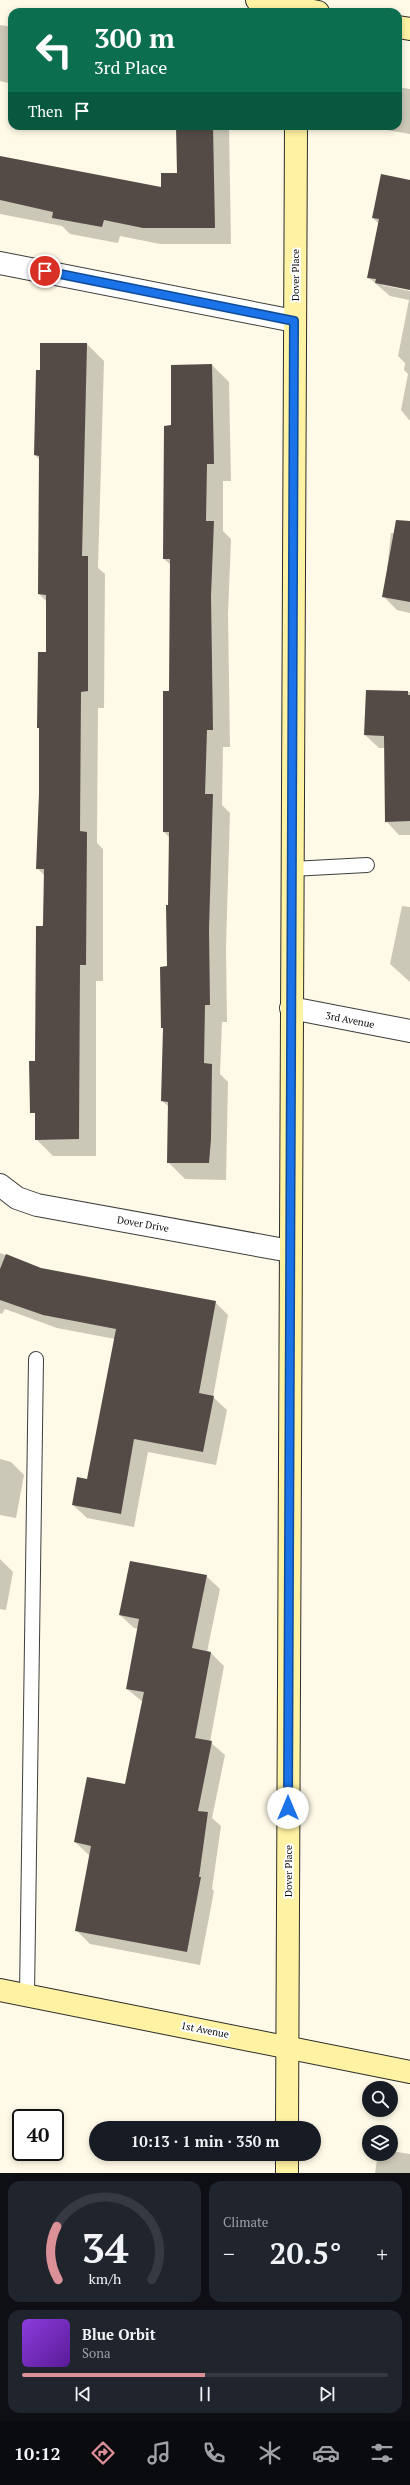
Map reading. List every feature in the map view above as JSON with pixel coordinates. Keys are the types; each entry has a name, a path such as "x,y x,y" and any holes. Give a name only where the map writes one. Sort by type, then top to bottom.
{"street":[{"path":"257,0 297,7"},
{"name":"Dover Place","path":"287,2121 296,130"},
{"path":"0,262 294,321"},
{"name":"3rd Avenue","path":"291,1008 410,1031"},
{"name":"Dover Drive","path":"0,1185 17,1198 37,1205 290,1251"},
{"name":"1st Avenue","path":"0,1990 288,2046 410,2072"},
{"path":"287,2161 287,2173"}],"lane":[{"path":"292,869 367,865"},
{"path":"27,1995 36,1359"}],"building":[{"path":"176,130 213,130 215,228 143,228 104,220 102,227 52,218 53,212 0,200 0,156 161,187 161,173 177,173"},
{"path":"381,174 410,180 410,290 375,283 376,279 367,278 379,219 372,218"},
{"path":"40,343 87,343 82,556 88,556 88,691 81,692 80,831 87,832 86,965 80,965 79,1139 35,1140 35,1113 30,1113 29,1061 35,1061 36,926 43,926 44,869 36,869 39,793 39,728 37,728 38,652 46,652 46,595 38,594 39,456 34,455 36,370 40,370"},
{"path":"212,364 214,464 207,464 206,521 214,521 211,596 213,730 207,730 205,794 213,794 209,929 210,1005 205,1005 204,1063 212,1064 211,1139 209,1163 167,1163 168,1102 161,1101 163,1028 161,1028 160,967 167,966 166,905 168,905 169,832 163,832 163,691 169,691 170,559 163,559 164,426 171,425 171,365"},
{"path":"396,520 410,521 410,602 382,597"},
{"path":"366,690 408,691 408,695 410,695 410,821 385,822 384,736 364,735"},
{"path":"6,1254 41,1268 216,1301 199,1393 214,1396 203,1452 134,1439 121,1514 72,1505 77,1477 87,1479 116,1329 43,1315 0,1300 0,1269"},
{"path":"130,1561 207,1575 192,1648 211,1652 195,1738 212,1741 198,1811 208,1812 199,1877 201,1877 187,1952 75,1931 91,1846 74,1842 87,1777 125,1784 144,1692 126,1689 139,1619 119,1615"}],"route":[{"path":"45,271 294,321 288,1808"}]}
